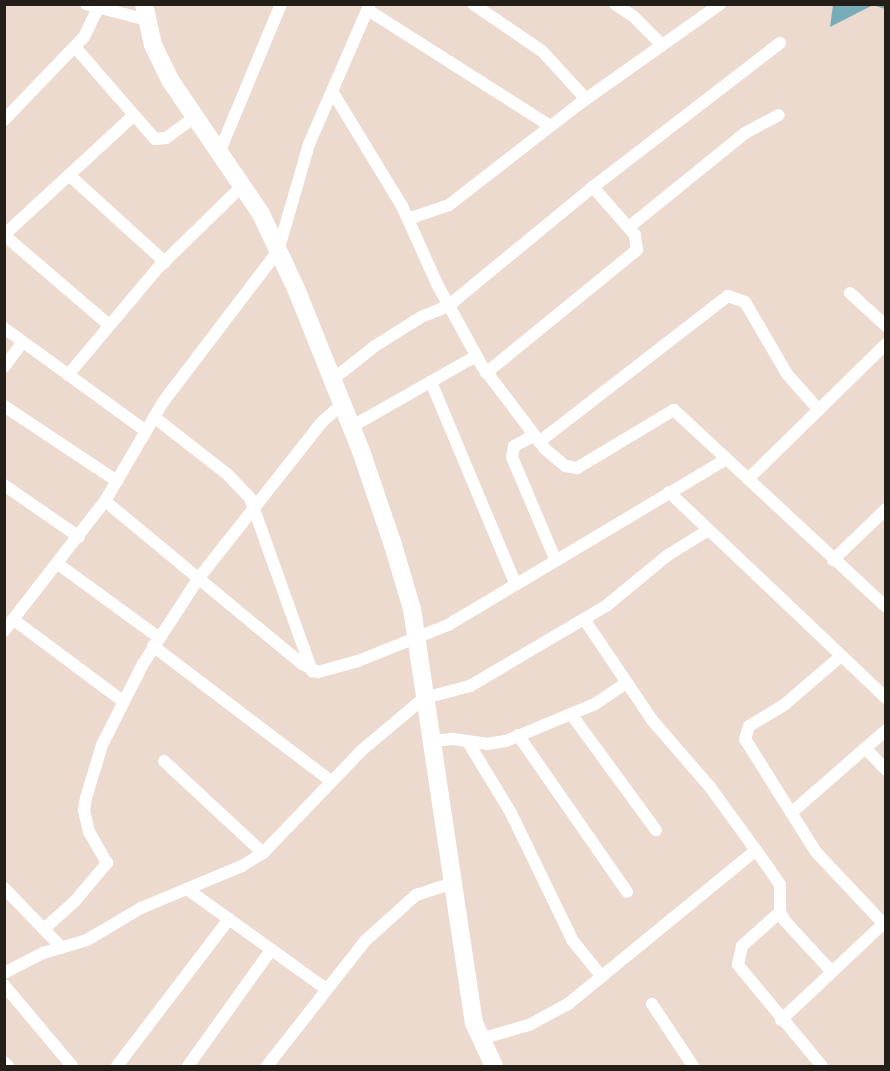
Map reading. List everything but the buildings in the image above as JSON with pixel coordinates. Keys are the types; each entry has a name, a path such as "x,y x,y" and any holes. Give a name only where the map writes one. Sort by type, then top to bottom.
{"street":[{"path":"86,4 99,8 145,12 153,45 195,117 242,186 278,251 351,427 393,545 412,609 467,982 480,1039 494,1066"},
{"path":"219,153 281,4"},
{"path":"473,4 542,51 586,99"},
{"path":"615,4 633,16 662,45"},
{"path":"408,219 442,210 586,99 720,4"},
{"path":"4,120 75,47 99,8"},
{"path":"4,631 105,501 154,417 278,251 293,192 332,91 369,8 550,126"},
{"path":"332,380 375,345 421,316 448,306 593,187 780,42"},
{"path":"75,47 146,130 161,140 195,117"},
{"path":"332,91 408,219 448,306 476,356 486,373 536,439 565,466 577,468 674,410 885,607"},
{"path":"109,325 4,235 134,115"},
{"path":"629,226 726,147 780,115"},
{"path":"69,175 165,262"},
{"path":"68,375 165,262 242,186"},
{"path":"486,373 637,250 639,243 629,226 593,187"},
{"path":"850,293 885,326"},
{"path":"555,559 538,511 512,457 513,446 536,439 728,296 744,303 787,374 819,410"},
{"path":"4,328 146,431"},
{"path":"4,367 23,342"},
{"path":"748,479 885,344"},
{"path":"351,427 476,356"},
{"path":"431,382 515,583"},
{"path":"44,929 106,863 90,832 84,810 102,746 156,641 198,579 321,423 342,404"},
{"path":"4,406 117,481"},
{"path":"154,417 243,488 255,509 312,671"},
{"path":"105,501 312,671 339,668 448,625 555,559 726,459"},
{"path":"4,485 79,537"},
{"path":"669,492 707,531 885,698"},
{"path":"833,560 885,509"},
{"path":"4,973 262,853 290,828 331,781 383,730 424,699 470,686 618,599 668,555 707,531"},
{"path":"58,564 331,781"},
{"path":"584,619 626,683 756,850 780,885 780,912 793,932 832,972"},
{"path":"14,620 124,702"},
{"path":"781,1020 884,922 837,878 750,750 746,732 841,656"},
{"path":"431,741 496,743 595,704 626,683"},
{"path":"571,714 656,830"},
{"path":"791,813 885,730"},
{"path":"518,735 627,892"},
{"path":"468,742 511,813 573,941 602,977"},
{"path":"865,748 885,770"},
{"path":"164,761 262,853"},
{"path":"480,1039 529,1025 568,1004 756,850"},
{"path":"284,1066 271,1062 365,941 406,902 453,883"},
{"path":"4,888 62,948"},
{"path":"187,889 326,989"},
{"path":"780,912 742,946 738,965 781,1020 822,1066"},
{"path":"117,1066 230,920"},
{"path":"188,1066 271,950"},
{"path":"4,985 72,1066"},
{"path":"652,1004 693,1066"},
{"path":"4,1062 8,1066"}],"water":[{"path":"833,5 873,5 830,27"},
{"path":"873,5 885,5 885,9"}]}
